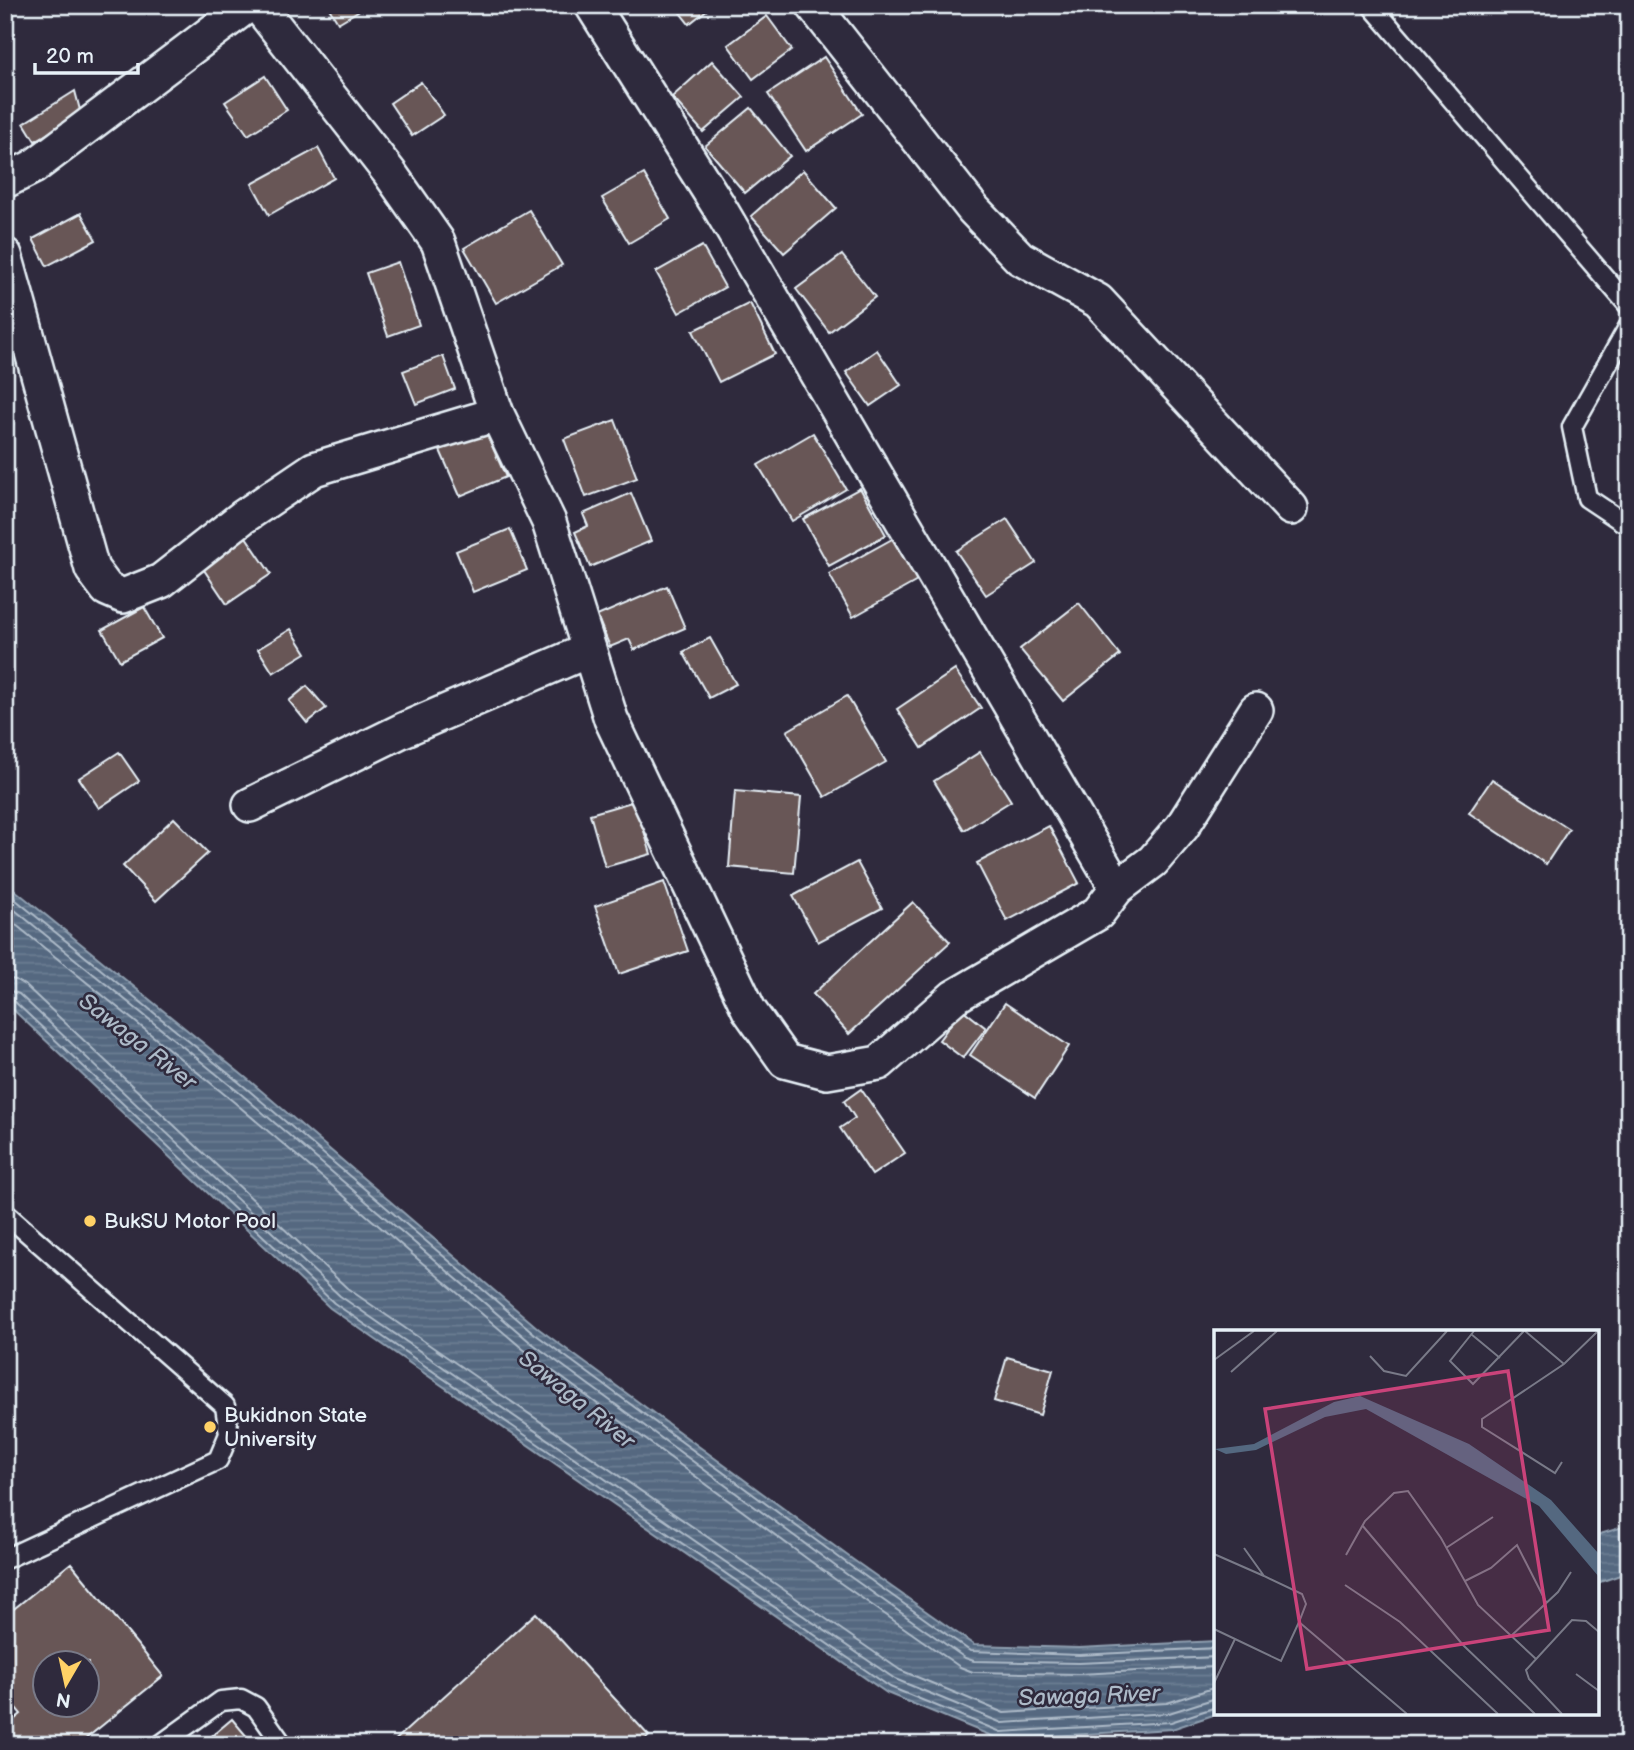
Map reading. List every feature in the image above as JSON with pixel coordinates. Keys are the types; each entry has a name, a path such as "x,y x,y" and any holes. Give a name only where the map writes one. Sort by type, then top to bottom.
{"street":[{"path":"5,181 33,167 248,5"},
{"path":"258,5 389,172 438,242 497,414 549,522 611,719 749,1010 785,1061 827,1072 879,1063 954,997 1098,913 1116,888 1153,861 1182,827 1256,710"},
{"path":"592,5 725,217 1116,888"},
{"path":"813,5 973,209 1020,258 1098,301 1291,509"},
{"path":"5,255 92,569 107,589 123,596 162,580 243,517 314,469 497,414"},
{"path":"250,805 403,730 589,650"}],"lane":[{"path":"1371,5 1629,306"},
{"path":"1629,326 1572,427 1587,498 1629,526"},
{"path":"5,1213 225,1406 229,1434 218,1460 5,1559"},
{"path":"160,1745 221,1701 241,1699 256,1707 283,1745"}],"water":[{"name":"Sawaga River","path":"5,882 251,1082 539,1329 852,1559 974,1645 1079,1648 1214,1641 1214,1715 1172,1729 999,1739 887,1693 330,1308 5,1002"},
{"path":"1629,1525 1629,1572 1599,1582 1599,1534"}],"building":[{"path":"327,5 368,5 338,23"},
{"path":"674,5 713,5 689,24"},
{"path":"767,16 792,50 753,79 728,45"},
{"path":"824,57 862,114 806,151 768,94"},
{"path":"712,61 744,97 703,132 672,97"},
{"path":"265,76 287,110 248,135 225,102"},
{"path":"421,82 444,115 412,136 390,103"},
{"path":"75,91 81,114 35,141 24,123"},
{"path":"751,108 790,156 745,193 705,146"},
{"path":"318,148 334,178 269,215 252,184"},
{"path":"803,170 836,208 784,253 751,216"},
{"path":"644,174 670,219 629,243 602,198"},
{"path":"529,210 562,265 496,303 464,248"},
{"path":"81,213 96,240 47,266 33,239"},
{"path":"702,246 725,287 679,313 656,272"},
{"path":"842,255 875,297 829,332 796,289"},
{"path":"398,262 419,325 388,336 366,273"},
{"path":"750,303 775,354 719,382 693,331"},
{"path":"877,350 901,385 870,406 846,372"},
{"path":"443,356 455,389 416,404 403,371"},
{"path":"5,413 13,424 5,430"},
{"path":"615,420 637,478 586,497 564,439"},
{"path":"484,428 506,477 460,496 439,448"},
{"path":"813,433 846,489 792,521 758,465"},
{"path":"860,488 886,535 829,566 803,519"},
{"path":"631,493 651,541 590,567 575,532 588,526 583,514"},
{"path":"1007,519 1036,563 986,595 956,551"},
{"path":"510,529 527,570 473,592 456,551"},
{"path":"244,534 271,574 227,604 200,564"},
{"path":"894,538 919,580 853,617 829,574"},
{"path":"667,586 685,628 634,650 629,639 610,647 597,616"},
{"path":"1079,603 1120,655 1063,701 1020,649"},
{"path":"144,607 162,638 120,661 102,630"},
{"path":"291,629 306,653 273,673 258,649"},
{"path":"710,638 736,684 709,698 683,652"},
{"path":"955,670 981,708 922,748 897,709"},
{"path":"307,686 326,708 307,723 289,701"},
{"path":"847,696 886,762 825,797 787,731"},
{"path":"119,752 139,781 99,808 79,778"},
{"path":"980,752 1011,801 964,830 934,781"},
{"path":"1492,779 1569,829 1546,864 1469,813"},
{"path":"735,791 801,797 794,873 729,867"},
{"path":"635,801 651,854 605,867 590,814"},
{"path":"174,818 208,853 156,901 123,866"},
{"path":"1049,826 1079,883 1007,921 977,863"},
{"path":"857,862 882,908 818,942 793,896"},
{"path":"664,882 688,951 619,974 595,906"},
{"path":"913,902 950,942 849,1034 813,994"},
{"path":"1005,1003 1069,1046 1035,1098 970,1055"},
{"path":"962,1009 986,1028 963,1058 939,1040"},
{"path":"861,1089 905,1153 872,1175 840,1128 855,1118 844,1101"},
{"path":"1007,1357 1053,1370 1040,1415 994,1401"},
{"path":"71,1563 163,1676 78,1745 5,1745 5,1727 21,1714 5,1695 5,1616"},
{"path":"536,1613 649,1736 639,1745 390,1745"},
{"path":"232,1719 254,1745 201,1745"}],"place":[{"name":"BukSU Motor Pool","path":"90,1221"},
{"name":"Bukidnon State University","path":"210,1427"}]}
